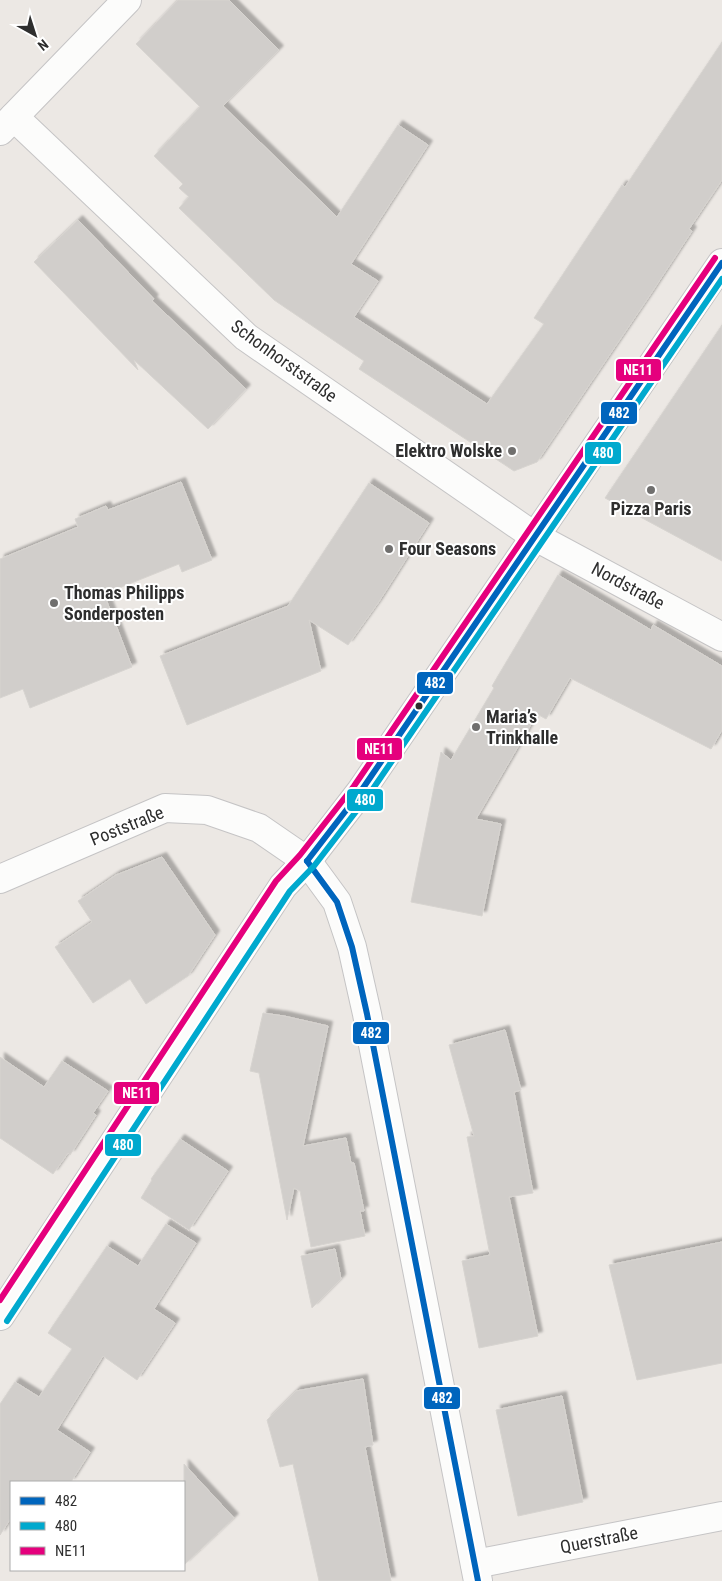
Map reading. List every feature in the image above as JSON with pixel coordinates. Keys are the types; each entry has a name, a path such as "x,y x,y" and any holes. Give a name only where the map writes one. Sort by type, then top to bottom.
{"street":[{"path":"7,124 127,0"},
{"name":"Schonhorststraße","path":"7,124 246,337 534,536"},
{"path":"0,1316 283,886 308,861 361,791 722,263"},
{"name":"Nordstraße","path":"534,536 722,637"},
{"name":"Poststraße","path":"0,879 165,808 207,810 259,828 308,861"},
{"path":"308,861 337,902 352,946 477,1573"},
{"name":"Querstraße","path":"477,1573 722,1516"}],"building":[{"path":"178,0 229,0 279,50 223,106 337,217 398,125 428,145 351,264 378,281 354,317 487,404 544,324 534,318 622,185 625,187 722,42 722,180 689,229 692,231 537,462 514,471 359,369 364,361 274,300 179,208 189,197 179,188 183,184 154,156 200,107 136,44"},
{"path":"78,220 154,299 152,301 246,389 208,429 134,360 138,370 34,262"},
{"path":"722,325 722,561 605,498"},
{"name":"Thomas Philipps Sonderposten","path":"181,482 212,560 182,572 179,564 104,594 132,667 30,708 23,689 0,698 0,559 78,527 75,519 106,506 108,510"},
{"path":"369,483 429,523 378,603 348,645 309,620 321,671 187,725 160,656 288,606"},
{"path":"558,575 651,630 653,625 722,666 722,730 711,749 570,678 546,719 537,714 476,819 501,824 482,916 411,902 441,752 451,760 494,688 492,686"},
{"path":"162,857 215,935 188,976 146,1004 130,979 93,1003 55,947 92,922 78,901 116,875"},
{"path":"263,1013 328,1026 303,1146 346,1138 351,1163 354,1163 364,1211 360,1211 365,1236 311,1247 300,1191 294,1188 287,1220 259,1073 250,1071"},
{"path":"505,1030 521,1090 514,1092 533,1193 509,1197 538,1336 479,1348 462,1261 490,1255 467,1137 474,1136 449,1045"},
{"path":"0,1057 44,1087 62,1061 108,1091 93,1113 96,1115 70,1155 68,1153 53,1174 0,1138"},
{"path":"180,1139 228,1171 189,1230 141,1198 151,1179"},
{"path":"166,1224 196,1243 154,1309 175,1323 137,1380 103,1356 57,1430 90,1452 72,1481 10,1481 10,1520 0,1535 0,1404 15,1382 39,1397 72,1349 48,1333 107,1246 138,1266"},
{"path":"722,1242 722,1363 637,1380 609,1265"},
{"path":"335,1249 341,1279 312,1308 301,1256"},
{"path":"363,1379 373,1445 365,1447 391,1581 319,1581 293,1464 280,1467 267,1420 296,1391"},
{"path":"562,1396 583,1502 518,1516 496,1410"},
{"path":"184,1464 234,1518 185,1564 185,1481"}],"transit line":[{"name":"NE11","path":"0,1300 276,881 300,855 354,786 715,258"},
{"name":"482","path":"307,861 361,791 722,263"},
{"name":"480","path":"7,1321 290,891 314,866 368,796 722,279"},
{"name":"482","path":"307,861 337,902 352,947 367,1014 478,1581"}],"place":[{"name":"Elektro Wolske","path":"512,451"},
{"name":"Pizza Paris","path":"651,490"},
{"name":"Four Seasons","path":"389,549"},
{"name":"Thomas Philipps Sonderposten","path":"54,603"},
{"name":"Maria’s Trinkhalle","path":"476,727"}]}
